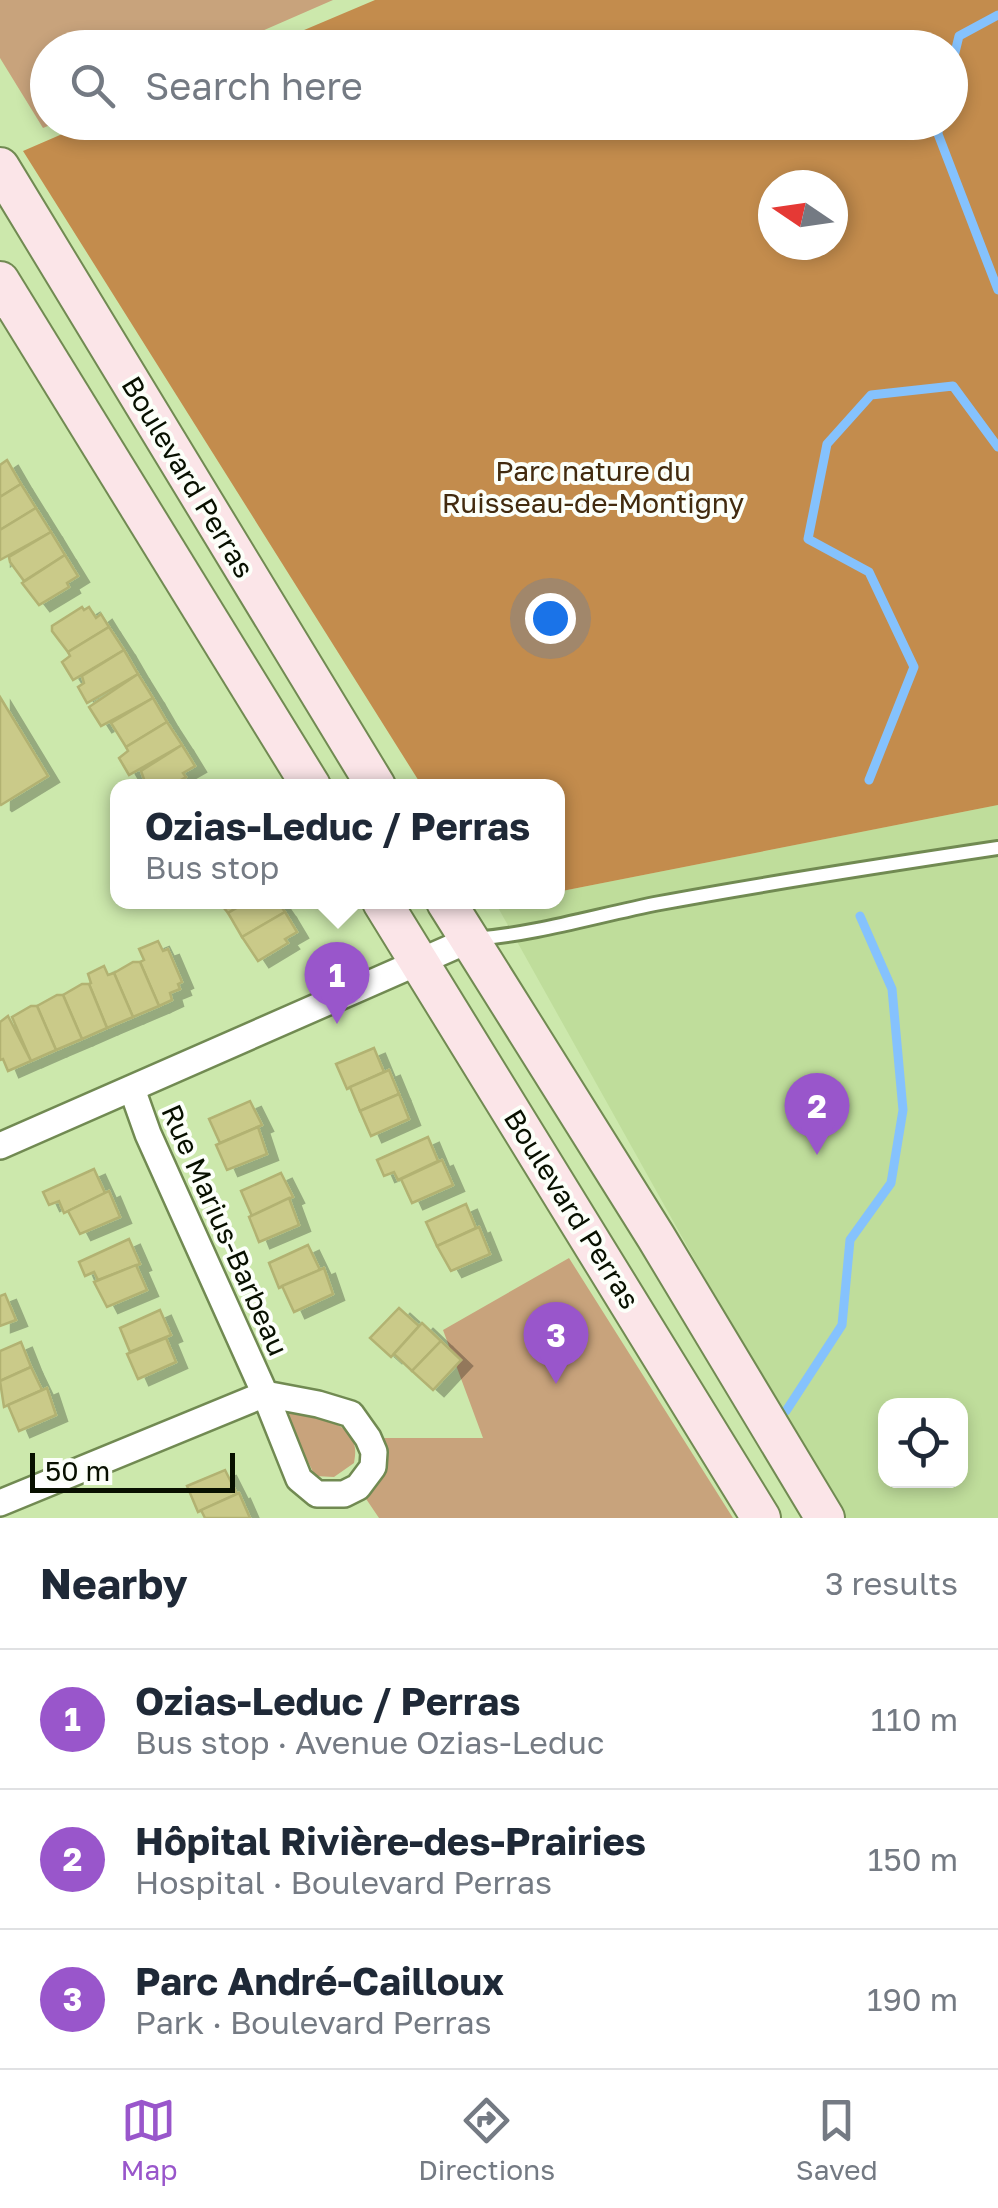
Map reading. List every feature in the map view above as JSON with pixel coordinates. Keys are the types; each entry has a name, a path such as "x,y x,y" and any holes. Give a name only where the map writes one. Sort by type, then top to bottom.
{"main road":[{"name":"Boulevard Perras","path":"0,167 372,779"},
{"name":"Boulevard Perras","path":"0,281 308,779"},
{"name":"Boulevard Perras","path":"387,909 761,1518"},
{"name":"Boulevard Perras","path":"450,909 656,1237 824,1518"}],"street":[{"path":"0,1146 468,940"},
{"name":"Rue Marius-Barbeau","path":"132,1089 148,1134 299,1479 308,1490 330,1496 358,1487 373,1467 374,1452 350,1414 265,1394"},
{"path":"0,1503 265,1394"}],"lane":[{"path":"468,940 512,936 589,916 804,876 998,848"}],"shaded area":[{"path":"0,0 333,0 264,30 30,30 30,107 0,58"},
{"path":"998,805 998,1518 839,1518 499,909 565,909 565,890"},
{"path":"569,1258 733,1518 379,1518 358,1487 368,1438 483,1438 443,1330"},
{"path":"292,1410 327,1420 346,1431 355,1450 354,1463 334,1477 315,1476 290,1425"}],"green space":[{"name":"Parc nature du Ruisseau-de-Montigny","path":"375,0 998,0 998,805 565,890 565,779 418,779 23,151 48,140 968,140 968,30 304,30"}],"building":[{"path":"7,460 21,484 0,497 0,465"},
{"path":"21,484 36,508 0,530 0,497"},
{"path":"36,508 51,532 0,560 0,530"},
{"path":"51,532 65,555 24,581 9,557"},
{"path":"65,555 78,576 67,583 69,587 39,605 22,583"},
{"path":"82,607 89,607 96,618 101,614 109,627 68,652 52,626"},
{"path":"109,627 124,650 73,680 62,662 70,656 68,652"},
{"path":"124,650 138,674 87,703 78,687 84,683 82,676"},
{"path":"138,674 153,698 101,726 89,707"},
{"path":"0,697 48,776 1,805 0,804"},
{"path":"153,698 167,722 126,747 111,723"},
{"path":"167,722 182,745 129,775 119,758 128,751 126,747"},
{"path":"182,745 195,766 183,773 186,777 182,779 144,779 141,771"},
{"path":"235,909 285,912 242,937 228,913"},
{"path":"285,912 297,932 285,939 288,943 258,961 242,937"},
{"path":"158,941 163,951 168,949 182,982 178,984 180,989 170,993 172,1000 159,1006 140,962 144,960 139,949"},
{"path":"140,962 159,1006 133,1017 114,973"},
{"path":"104,966 108,975 114,973 133,1017 107,1028 88,974"},
{"path":"89,984 107,1028 82,1039 63,995"},
{"path":"63,995 82,1039 56,1050 37,1006"},
{"path":"37,1006 56,1050 31,1061 12,1017"},
{"path":"8,1016 31,1061 8,1071 3,1059 0,1060 0,1022"},
{"path":"374,1048 384,1072 347,1089 336,1064"},
{"path":"389,1070 399,1094 360,1111 350,1087"},
{"path":"399,1094 409,1119 371,1136 360,1111"},
{"path":"250,1101 262,1125 220,1143 209,1119"},
{"path":"258,1127 267,1154 227,1170 216,1145"},
{"path":"428,1137 438,1161 398,1180 394,1172 384,1176 377,1160"},
{"path":"442,1160 453,1185 412,1203 401,1179"},
{"path":"94,1169 105,1193 64,1213 59,1201 49,1205 43,1192"},
{"path":"281,1173 293,1197 252,1216 241,1191"},
{"path":"109,1191 120,1217 80,1234 68,1211"},
{"path":"289,1198 299,1225 259,1242 249,1217"},
{"path":"466,1204 476,1228 437,1246 426,1222"},
{"path":"479,1227 490,1254 451,1271 437,1246"},
{"path":"129,1239 140,1264 98,1280 94,1272 85,1276 79,1262"},
{"path":"308,1245 320,1270 279,1288 269,1263"},
{"path":"136,1265 147,1290 107,1307 94,1282"},
{"path":"324,1268 333,1294 294,1312 282,1286"},
{"path":"5,1294 16,1320 0,1326 0,1296"},
{"path":"399,1308 419,1326 391,1357 370,1338"},
{"path":"160,1310 171,1335 130,1352 120,1328"},
{"path":"422,1323 441,1341 412,1371 394,1354"},
{"path":"166,1338 176,1362 138,1379 127,1354"},
{"path":"441,1341 461,1360 433,1390 412,1371"},
{"path":"21,1342 31,1367 0,1381 0,1351"},
{"path":"31,1367 42,1390 4,1407 0,1381"},
{"path":"47,1388 56,1415 19,1431 8,1405"},
{"path":"225,1470 237,1494 198,1512 187,1486"},
{"path":"239,1493 250,1518 205,1518 201,1510"}],"waterway":[{"path":"968,31 998,15"},
{"path":"940,140 998,290"},
{"path":"869,780 914,667 869,572 808,539 827,444 871,395 953,386 998,447"},
{"path":"786,1411 842,1325 850,1240 891,1183 903,1110 892,989 860,916"}],"place":[{"name":"Ozias-Leduc / Perras","path":"337,1024"},
{"name":"Hôpital Rivière-des-Prairies","path":"817,1155"},
{"name":"Parc André-Cailloux","path":"556,1384"}]}
